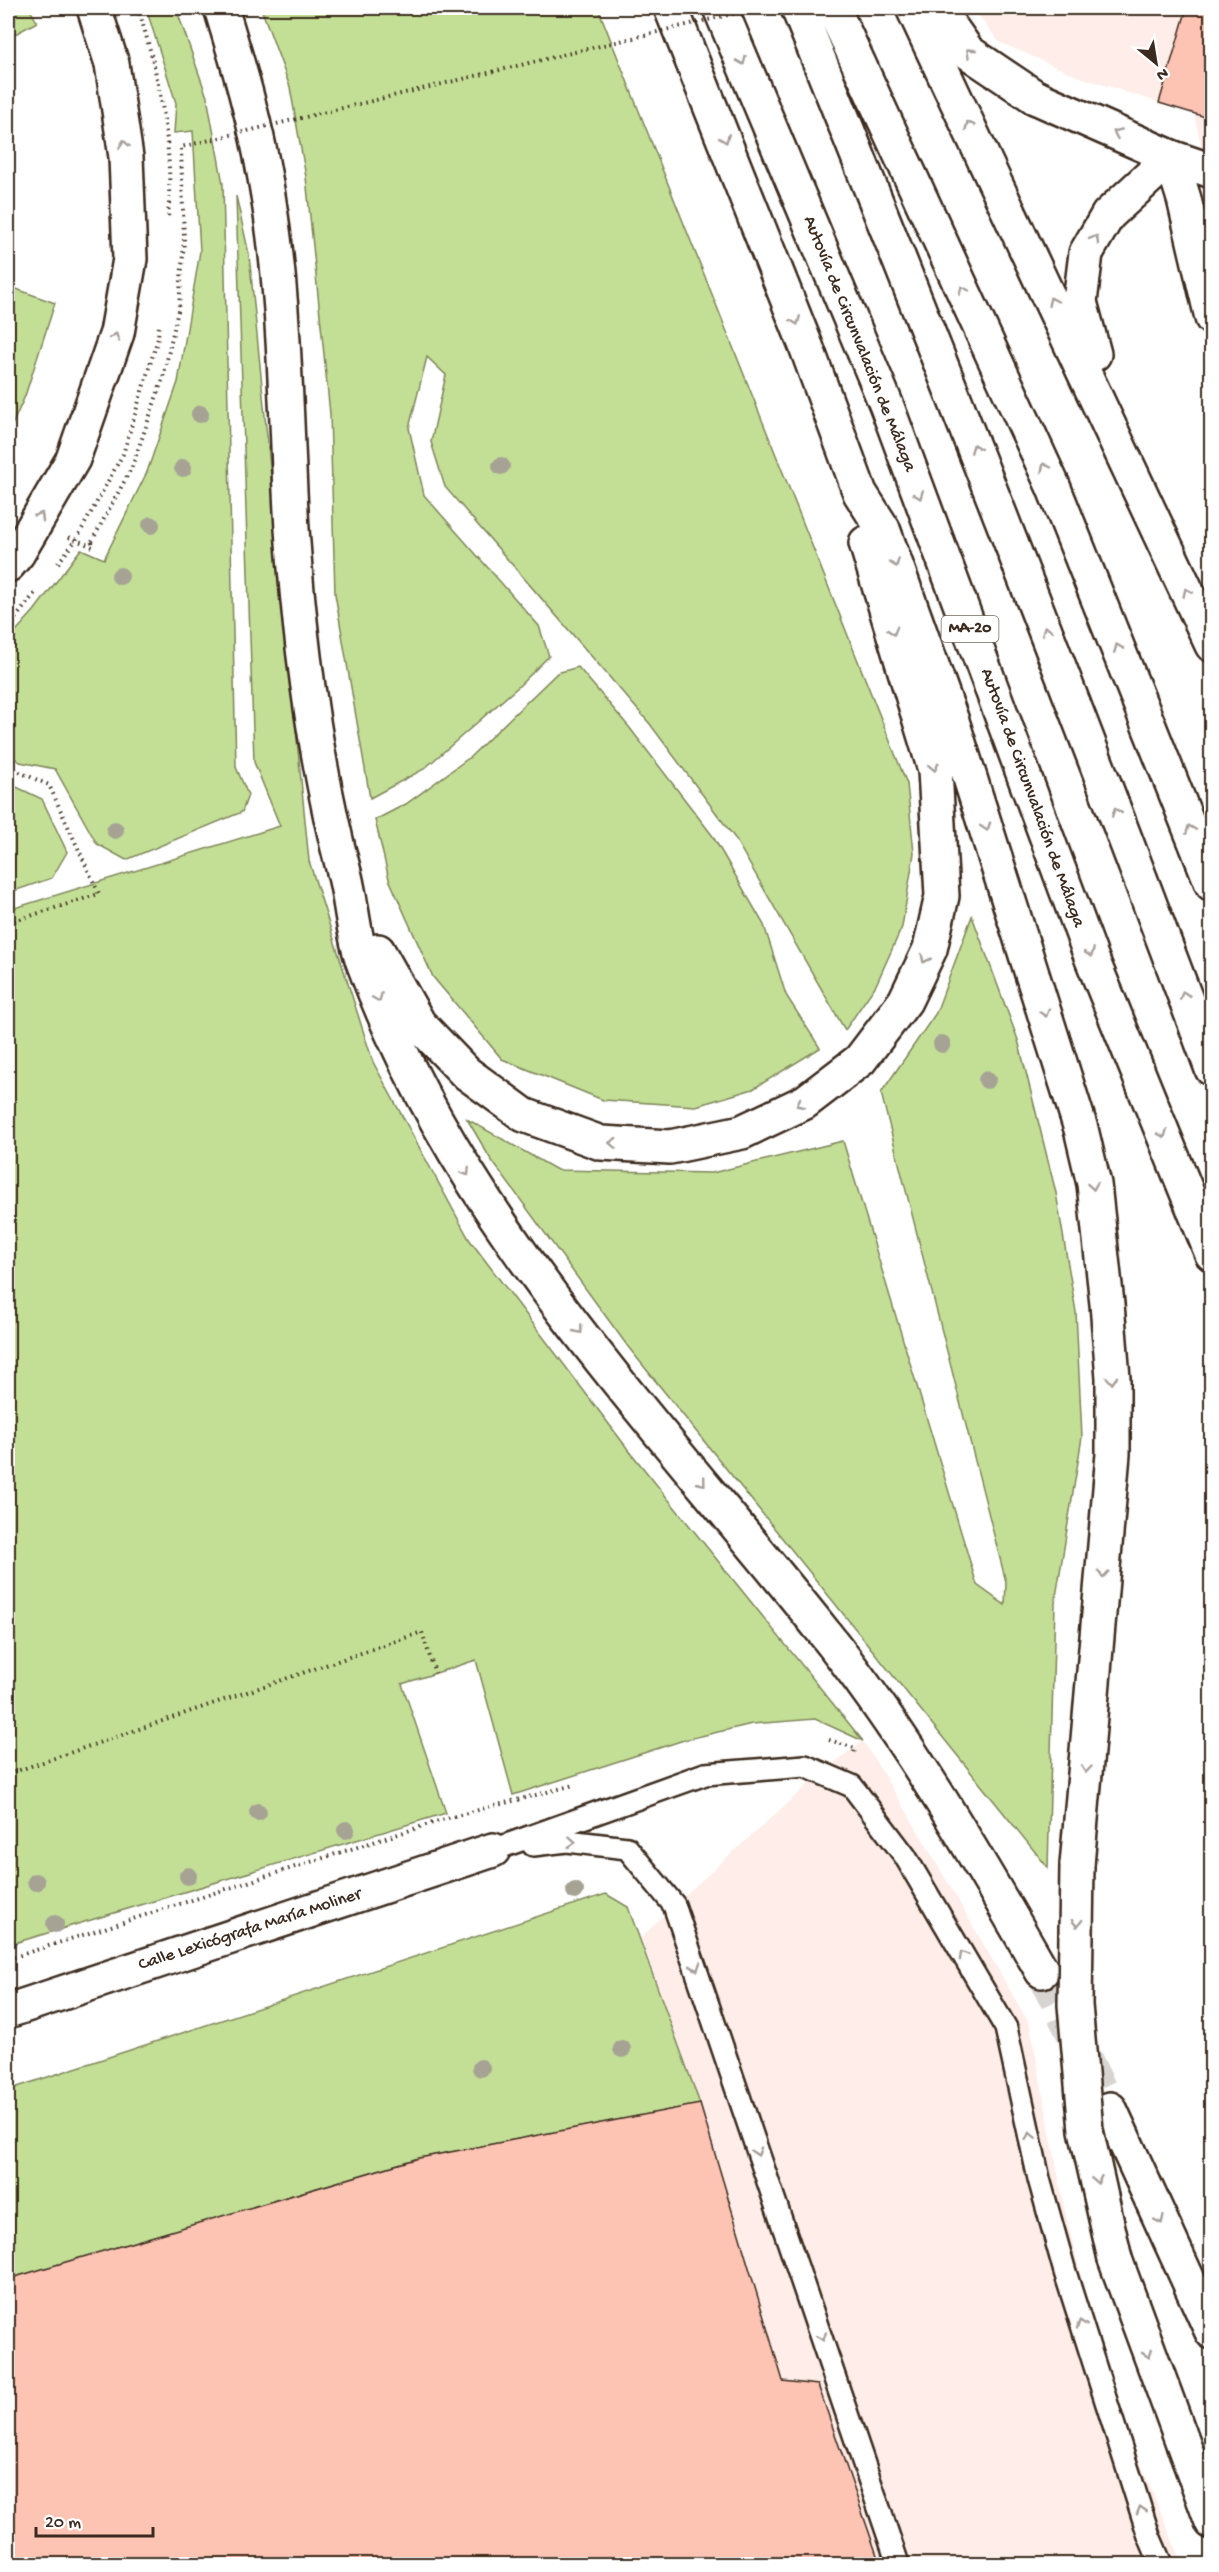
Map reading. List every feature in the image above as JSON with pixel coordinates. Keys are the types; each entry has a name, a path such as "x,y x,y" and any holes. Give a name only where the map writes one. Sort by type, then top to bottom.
{"main road":[{"path":"8,565 18,553 73,459 117,333 130,259 124,145 112,64 94,8"},
{"path":"221,8 246,90 266,179 277,270 293,534 308,685 326,805 351,902 361,956 388,1021 406,1064 463,1168 546,1288 826,1636 956,1825 1042,1971"},
{"path":"671,8 806,346 860,493 883,529 952,721 1071,1097 1094,1184 1113,1378 1113,1454 1077,1865 1076,2005 1086,2130 1115,2259 1212,2522"},
{"name":"Autovía de Circunvalación de Málaga","path":"720,8 886,404 1092,959 1212,1254"},
{"path":"798,8 951,387 1099,767 1212,1069"},
{"path":"833,8 1053,486 1212,884"},
{"path":"913,8 1212,645"},
{"path":"937,8 968,52 1035,97 1171,157 1212,171"},
{"path":"1116,437 1080,302 1086,253 1108,215 1171,157"},
{"path":"1171,157 1185,199 1212,318"},
{"path":"351,902 419,1024 465,1072 524,1114 601,1143 670,1147 742,1132 805,1102 860,1060 904,1001 930,949 942,896 936,770 865,541 860,493"},
{"name":"Calle Lexicógrafa María Moliner","path":"8,2011 493,1850"},
{"path":"1110,2109 1212,2332"}],"lane":[{"path":"493,1850 705,1774 805,1766 852,1786 905,1856 1006,2028 1039,2179 1065,2272 1149,2536 1161,2565"},
{"path":"493,1850 567,1840 627,1848 674,1905 898,2565"}],"path":[{"path":"65,535 93,548 92,541 132,467 163,378 179,306 184,241 181,147 756,8"},
{"path":"8,767 50,785 99,894 8,923"},
{"path":"8,1774 422,1632 435,1673"}],"shaded area":[{"path":"973,8 1211,8 1211,190 1194,114 1077,76 999,42"},
{"path":"863,1741 914,1824 1030,2025 1065,2211 1106,2379 1182,2564 8,2564 8,2279 419,2158 700,2104 641,1938 674,1905 821,1773"}],"green space":[{"path":"8,8 29,8 37,22 8,38"},
{"path":"146,8 176,8 207,97 223,184 236,767 248,795 242,812 126,860 97,844 55,769 20,762 8,753 8,640 34,611 81,549 104,559 147,472 178,382 200,251 193,131 174,133 176,103"},
{"path":"261,8 598,8 907,784 914,853 902,927 876,985 845,1030 734,837 650,724 445,487 431,442 446,375 427,357 409,428 424,495 539,626 549,656 519,686 424,769 370,798 335,594 330,414 306,177 290,87"},
{"path":"236,196 249,254 309,861 373,1062 469,1239 627,1448 863,1741 815,1719 752,1724 684,1740 513,1795 476,1660 402,1684 446,1813 8,1945 8,910 280,826 254,762"},
{"path":"8,286 55,303 25,396 8,434"},
{"path":"578,667 629,727 712,835 764,925 786,995 820,1048 753,1089 696,1106 603,1100 502,1059 433,977 389,879 375,820 406,804 470,757 557,673"},
{"path":"8,783 42,799 67,852 52,878 8,893"},
{"path":"972,916 1018,1040 1056,1193 1076,1312 1082,1437 1055,1603 1048,1868 629,1348 490,1158 467,1119 557,1170 712,1173 843,1141 977,1585 1005,1605 1006,1582 881,1093 936,1013"},
{"path":"606,1894 628,1907 700,2104 419,2158 8,2279 8,2090"}],"building":[{"path":"1187,8 1212,8 1212,119 1159,103"},
{"path":"700,2104 783,2381 818,2385 880,2564 8,2564 8,2279 419,2158"}],"tunnel":[{"path":"1042,1971 1110,2109"}]}
